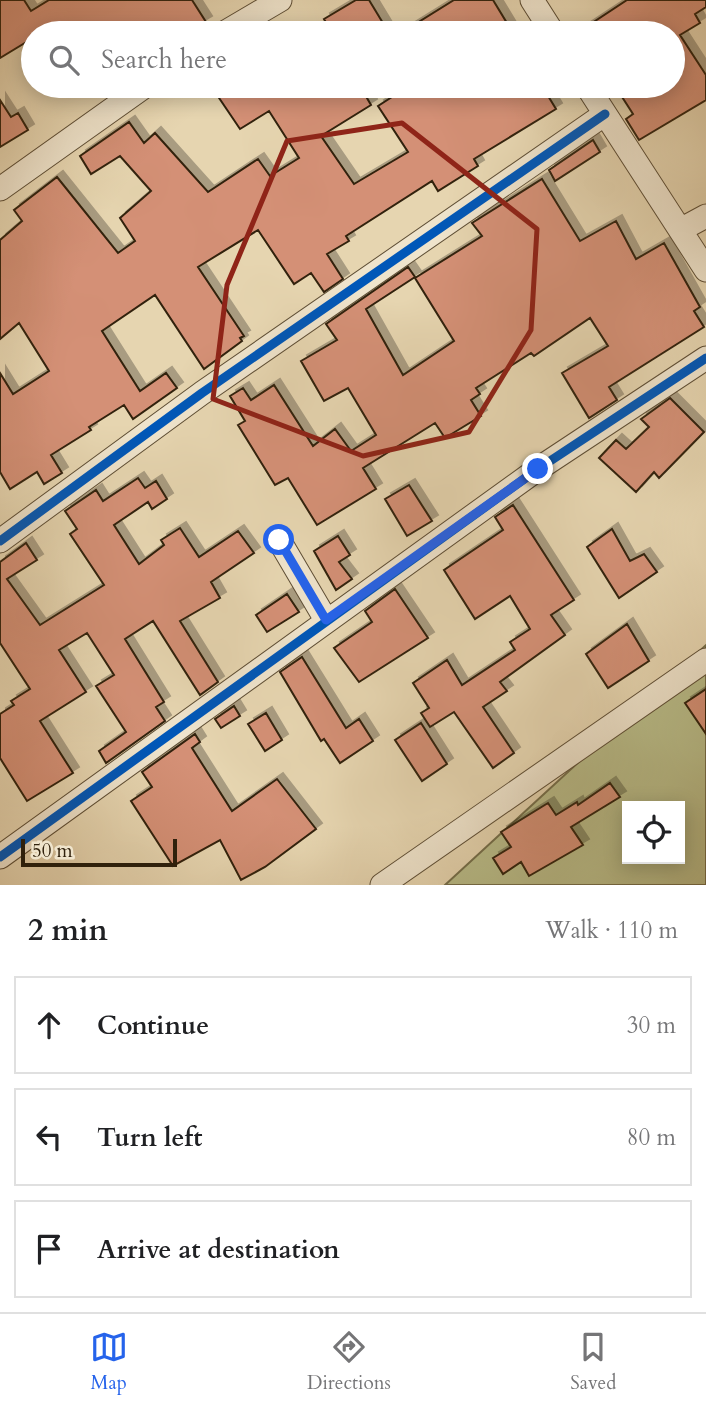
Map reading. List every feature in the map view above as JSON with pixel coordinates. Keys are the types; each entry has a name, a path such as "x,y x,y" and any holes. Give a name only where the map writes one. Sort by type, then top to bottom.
{"street":[{"path":"244,21 280,0"},
{"path":"541,3 548,21"},
{"path":"0,190 128,98"},
{"path":"595,98 682,229 706,270"},
{"path":"0,541 202,393 605,114"},
{"path":"682,229 706,216"},
{"path":"0,857 538,469 706,358"},
{"path":"279,540 326,620"},
{"path":"382,885 706,660"}],"highlighted area":[{"path":"402,123 537,229 531,330 469,432 363,456 213,399 227,285 287,141"}],"green space":[{"path":"706,645 706,885 445,885"}],"building":[{"path":"0,0 24,0 31,11 49,0 192,0 205,21 21,21 21,45 0,58"},
{"path":"356,0 369,0 382,21 325,21 324,19"},
{"path":"454,0 493,0 506,21 420,21"},
{"path":"627,0 706,0 706,7 695,14 700,23 685,32 685,21 595,21"},
{"path":"685,43 706,75 706,100 639,140 626,119 633,114 623,98 685,98"},
{"path":"219,98 367,98 371,105 321,136 354,184 408,152 378,106 390,98 549,98 556,109 474,159 478,166 438,191 432,181 346,236 349,241 327,254 343,279 324,292 311,273 294,284 258,230 198,267 244,336 240,338 242,341 204,369 155,295 102,331 140,391 166,373 177,388 133,419 124,405 89,427 91,430 51,455 62,473 44,484 37,472 10,489 0,472 0,373 13,394 49,371 19,323 0,339 0,240 22,221 14,210 57,177 118,253 135,241 120,218 151,191 120,156 91,174 80,156 129,122 144,143 155,133 208,192 258,159 270,176 299,158 269,111 240,129"},
{"path":"0,100 11,117 18,113 28,130 0,147"},
{"path":"593,140 600,152 555,181 549,170"},
{"path":"542,179 580,241 616,221 636,259 664,243 700,307 694,311 704,327 609,387 617,400 589,418 562,373 608,346 590,318 534,356 531,353 476,388 480,394 471,400 481,416 445,438 435,423 363,468 376,489 317,525 288,478 275,485 238,425 245,421 230,396 243,388 251,400 274,385 313,446 335,429 351,451 376,435 348,388 324,401 301,361 337,340 326,324 408,267 415,277 366,309 403,375 454,341 415,278 482,236 472,223"},
{"path":"670,398 704,432 659,478 654,472 636,492 599,458 616,440 626,449 649,427 641,419"},
{"path":"138,478 145,488 156,481 167,499 152,509 148,502 114,525 139,564 164,545 161,540 180,528 199,557 238,531 254,553 211,582 220,598 180,621 218,682 200,695 153,621 125,639 164,702 156,707 165,721 106,763 99,751 126,732 96,686 114,675 87,633 59,650 86,692 40,721 73,773 27,801 0,758 0,714 14,705 11,701 30,689 0,643 0,562 26,543 37,560 7,579 40,625 104,585 70,534 77,529 65,511 96,490 103,501"},
{"path":"409,485 432,521 407,536 385,499"},
{"path":"513,505 574,600 551,615 565,635 500,682 507,691 483,707 514,753 493,768 454,712 430,727 421,713 429,708 413,683 447,660 462,685 515,650 510,642 530,629 510,596 475,619 444,570 503,530 495,517"},
{"path":"612,529 630,561 644,554 657,572 619,598 587,547"},
{"path":"338,536 350,555 339,562 352,579 336,590 314,551"},
{"path":"395,589 428,638 359,682 334,648 372,622 365,611"},
{"path":"287,594 299,612 267,632 256,615"},
{"path":"627,624 649,661 608,688 586,654"},
{"path":"302,657 346,728 359,719 373,741 340,763 324,739 321,741 280,672"},
{"path":"706,689 706,734 685,703"},
{"path":"234,706 240,716 221,728 215,719"},
{"path":"266,713 282,740 265,751 248,724"},
{"path":"421,723 447,764 422,781 395,740"},
{"path":"195,734 200,742 192,748 232,811 277,779 316,829 265,867 241,880 220,840 173,866 131,801 152,787 142,772"},
{"path":"610,783 620,797 571,827 583,845 529,876 521,862 503,874 493,858 511,847 501,832 548,803 556,815 577,802 578,805"}],"cycle path":[{"path":"0,541 202,393 605,114"},
{"path":"0,857 538,469 706,358"}],"route":[{"path":"279,540 326,620 538,469"}]}
